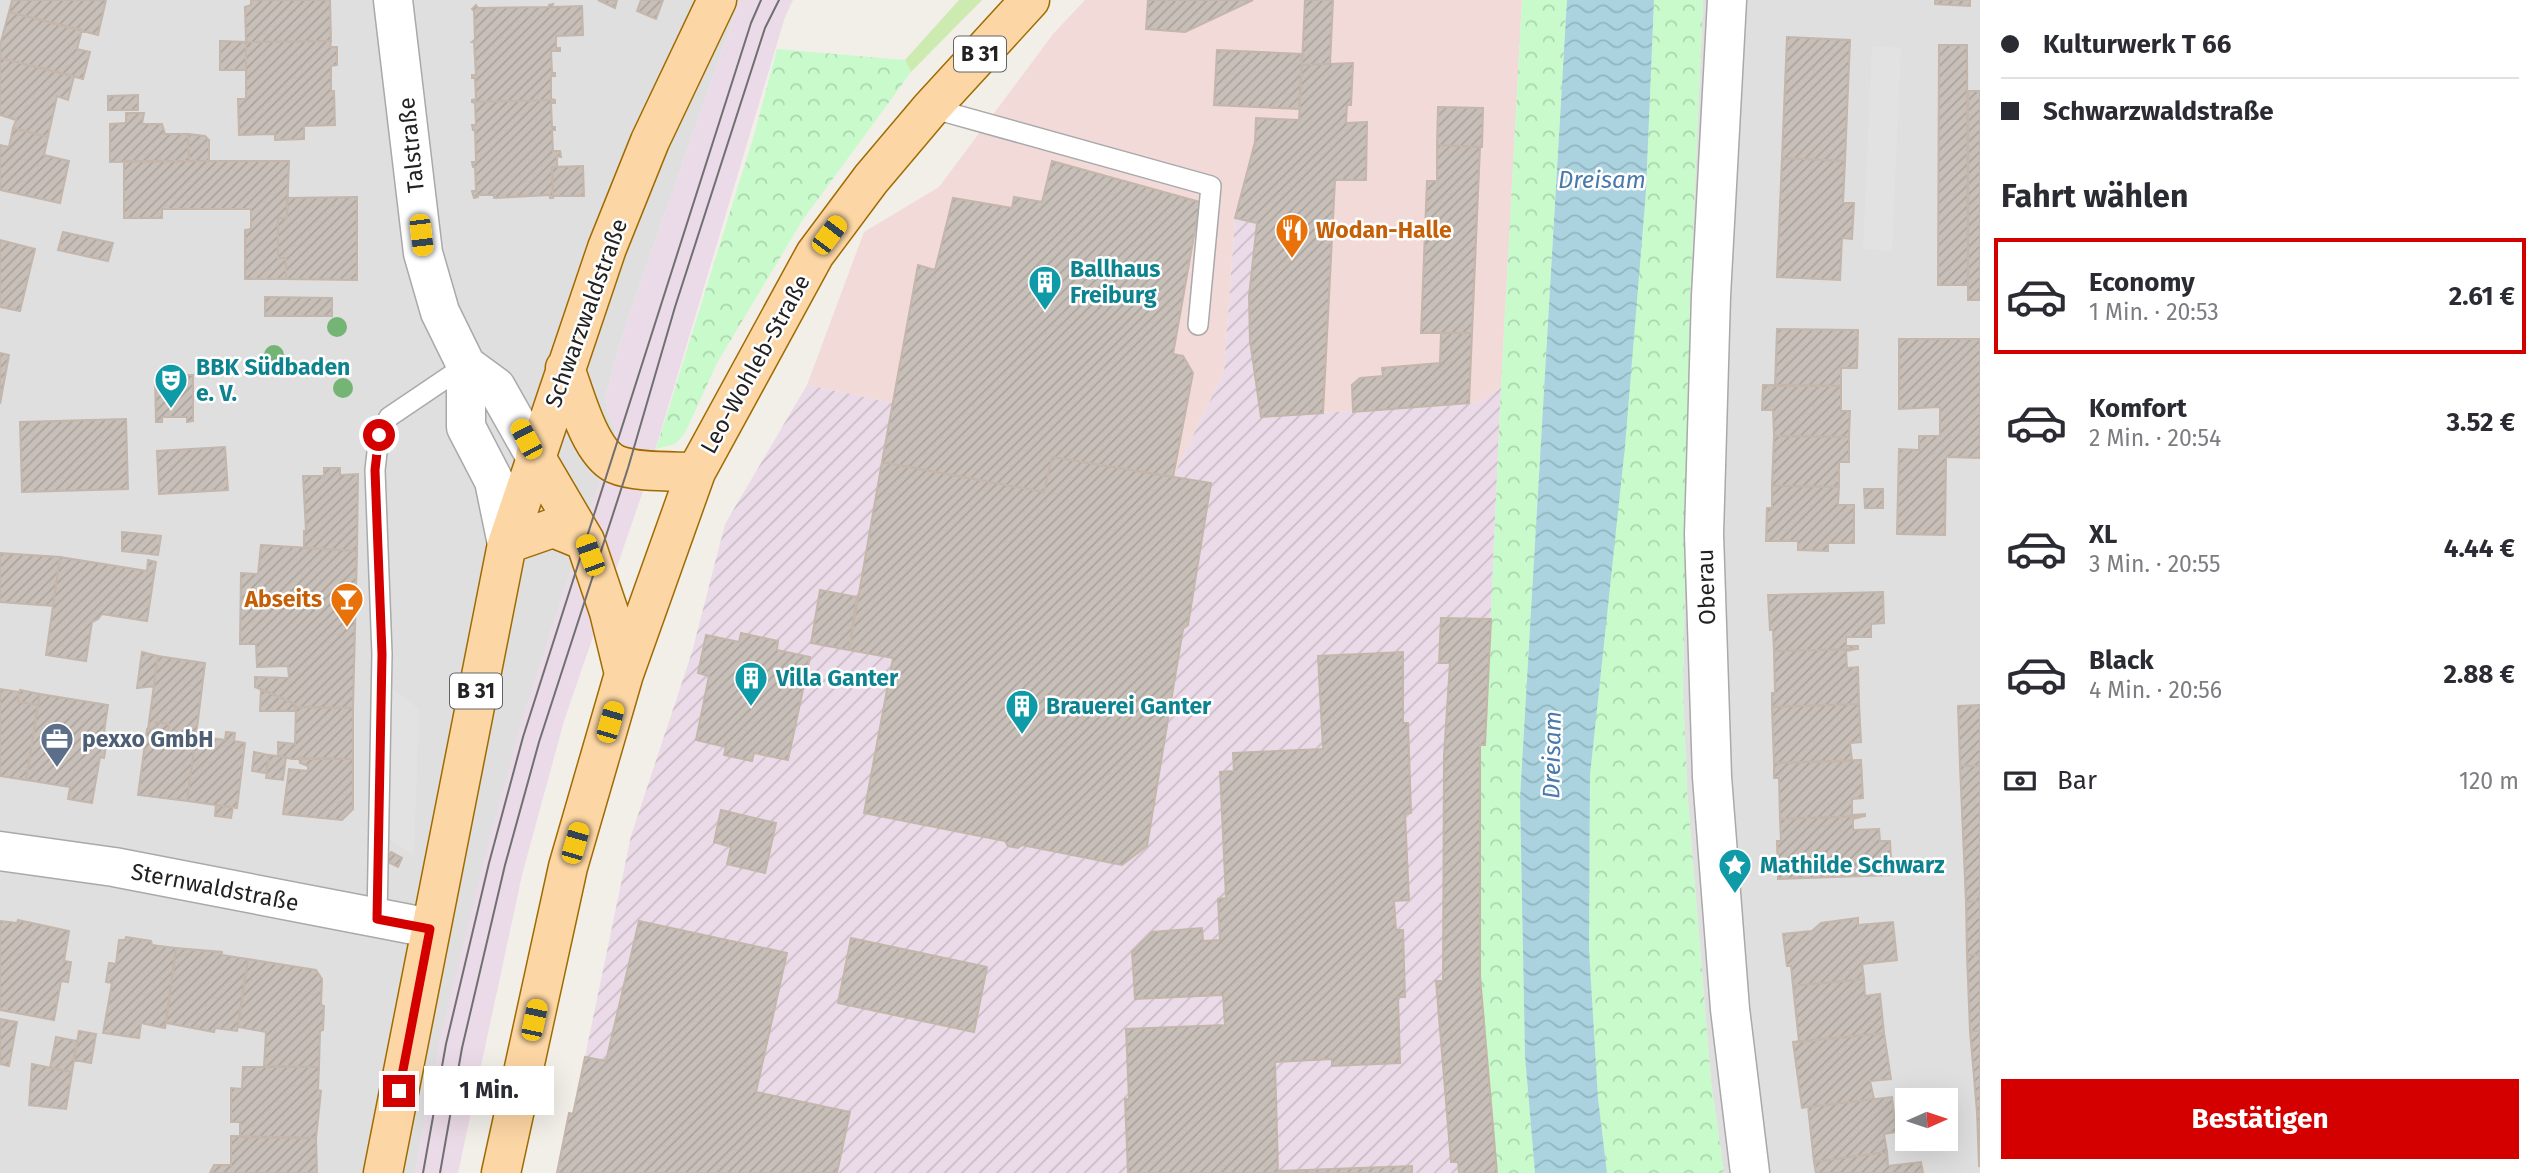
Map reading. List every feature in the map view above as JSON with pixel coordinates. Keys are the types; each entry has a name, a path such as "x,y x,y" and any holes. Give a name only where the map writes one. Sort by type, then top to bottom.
{"main road":[{"name":"Schwarzwaldstraße","path":"383,1173 507,544 607,248 646,153 717,0"},
{"name":"Leo-Wohleb-Straße","path":"696,472 815,254 871,179 931,108 1030,0"},
{"path":"565,368 594,445 612,463 628,468 696,472"},
{"path":"535,456 585,541 609,612 624,674"},
{"name":"B 31","path":"501,1173 568,867 624,674 696,472"},
{"path":"507,544 553,528 585,541"}],"street":[{"name":"Talstraße","path":"393,0 423,253 440,312 466,365 466,428 494,481 507,544"},
{"name":"Oberau","path":"1727,0 1711,296 1704,534 1712,777 1730,1009 1750,1173"},
{"name":"Talstraße","path":"466,365 496,387 535,456"},
{"name":"Sternwaldstraße","path":"0,851 114,867 430,929"}],"lane":[{"path":"931,108 1211,186 1198,325"},
{"path":"377,919 382,654 375,470 379,435 390,417 466,365"}],"shaded area":[{"path":"0,0 740,0 624,330 606,395 608,414 616,431 518,735 440,1043 415,1173 0,1173"},
{"path":"740,0 793,0 785,17 642,494 564,721 522,875 458,1173 415,1173 440,1043 518,735 616,431 608,414 606,395 624,330"},
{"path":"1085,0 1522,0 1501,387 1479,402 1261,417 1250,341 1249,296 1257,224 1235,218 1224,372 1173,477 893,403 807,385 864,232 939,187 1053,34"},
{"path":"1703,0 1980,0 1980,1173 1724,1173 1711,1081 1687,790 1683,690 1690,300"},
{"path":"1872,46 1901,48 1892,251 1863,249"},
{"name":"Brauerei Ganter","path":"1235,218 1257,223 1249,296 1250,341 1261,417 1479,402 1501,387 1485,745 1480,745 1480,976 1497,1173 557,1173 569,1113 573,1114 631,836 692,652 725,524 807,385 893,403 1173,477 1224,372"},
{"path":"389,686 419,709 414,855 386,837"}],"green space":[{"path":"959,0 982,0 911,72 905,60"},
{"path":"1522,0 1567,0 1520,798 1525,1056 1535,1173 1497,1173 1480,976 1480,745 1485,744"},
{"path":"1654,0 1703,0 1690,300 1683,690 1687,790 1711,1081 1724,1173 1607,1173 1598,1098 1589,949 1590,775 1646,191"},
{"path":"777,49 905,60 911,72 802,221 717,363 685,433 675,444 656,449 755,132"}],"water":[{"name":"Dreisam","path":"1567,0 1654,0 1646,191 1625,446 1590,775 1589,949 1598,1098 1607,1173 1535,1173 1525,1056 1520,798"}],"building":[{"path":"12,0 106,0 98,35 9,12"},
{"path":"251,0 330,0 331,41 246,42 245,7 251,5"},
{"path":"598,0 617,0 615,8"},
{"path":"641,0 663,0 656,19 637,11"},
{"path":"1148,0 1253,0 1185,32 1146,29"},
{"path":"1305,0 1333,0 1330,64 1302,65"},
{"path":"1935,0 1970,0 1970,6 1935,4"},
{"path":"553,4 552,7 582,6 583,35 556,36 556,48 560,48 560,51 551,51 552,73 555,73 555,76 551,76 551,99 555,100 472,102 476,99 475,78 472,78 472,75 476,75 472,9 476,5 478,8 549,7"},
{"path":"9,12 82,30 77,49 90,52 83,79 0,58 0,45"},
{"path":"1787,37 1850,40 1845,161 1782,158"},
{"path":"220,41 246,42 246,70 220,70"},
{"path":"331,41 330,47 337,47 337,65 331,66 335,125 304,126 304,139 275,140 275,134 239,135 238,99 246,99 246,42"},
{"path":"1939,45 1967,45 1968,285 1938,285"},
{"path":"1217,50 1302,54 1299,109 1214,105"},
{"path":"0,58 74,76 68,100 57,96 48,137 13,128 16,120 0,115"},
{"name":"Wodan-Halle","path":"1353,63 1351,105 1347,105 1346,123 1367,122 1366,180 1335,180 1323,413 1261,417 1250,341 1249,296 1257,223 1235,218 1255,142 1256,118 1299,120 1302,65"},
{"path":"1968,91 1980,91 1980,300 1968,300"},
{"path":"138,95 138,110 108,110 108,96"},
{"path":"555,100 555,103 551,103 552,127 555,127 555,130 552,130 553,151 560,151 561,157 557,156 557,167 552,167 553,198 550,198 550,195 494,198 494,195 478,195 474,198 472,191 476,191 475,167 472,162 476,162 475,130 472,125 476,125 475,103 472,102"},
{"path":"1438,107 1483,108 1482,147 1437,145"},
{"path":"126,113 144,113 142,124 162,124 165,134 188,134 189,161 110,162 110,124 126,123"},
{"path":"13,128 48,137 44,155 69,161 60,203 0,190 0,145 9,147"},
{"path":"188,134 205,136 209,140 209,161 189,161"},
{"path":"1437,145 1480,147 1472,333 1421,333 1427,181 1437,181"},
{"path":"1782,158 1845,161 1843,203 1854,203 1852,239 1842,238 1840,280 1777,277"},
{"path":"124,161 289,161 287,218 278,218 278,258 286,258 286,279 245,279 245,230 251,229 251,209 162,209 162,218 124,218"},
{"name":"Ballhaus Freiburg","path":"1052,161 1200,202 1173,354 1183,356 1193,373 1173,477 1052,457 1044,492 882,462 918,265 935,270 953,198 1012,208 1014,197 1042,202"},
{"path":"583,166 584,196 553,196 552,167"},
{"path":"357,197 357,280 286,279 286,258 278,258 278,218 287,218 287,198"},
{"path":"63,232 113,243 108,261 58,250"},
{"path":"0,240 35,249 20,311 0,307"},
{"path":"265,297 332,298 332,316 265,316"},
{"path":"1777,329 1858,330 1857,368 1841,368 1841,386 1775,386"},
{"path":"1441,333 1472,333 1469,403 1353,412 1352,385 1360,378 1383,376 1382,368 1440,363"},
{"path":"1899,339 1980,339 1980,458 1946,457 1945,535 1897,534 1899,449 1919,450 1919,436 1940,436 1940,407 1899,409"},
{"path":"0,353 9,355 0,404"},
{"path":"160,375 160,380 188,380 188,375 193,375 193,421 187,422 187,417 162,417 162,422 156,422 155,376"},
{"path":"1763,385 1841,386 1841,411 1850,411 1849,437 1774,436 1773,410 1762,410"},
{"path":"126,419 128,489 22,492 20,422"},
{"path":"1774,436 1849,437 1849,462 1839,462 1839,487 1772,486"},
{"path":"225,447 228,490 159,494 157,451"},
{"name":"Brauerei Ganter","path":"1052,457 1211,483 1188,625 1183,629 1147,846 1122,865 1022,845 1018,848 1008,846 1005,841 864,813 893,658 849,650 882,462 1044,492"},
{"path":"324,468 340,468 340,475 358,474 357,551 304,548 306,531 303,476 324,476"},
{"path":"1772,486 1839,487 1838,505 1854,505 1854,543 1828,543 1828,551 1798,550 1798,541 1766,541 1767,508 1772,508"},
{"path":"1864,489 1883,489 1883,508 1865,508"},
{"path":"122,532 161,536 158,555 122,551"},
{"path":"261,545 357,551 353,708 296,707 295,704 255,687 255,677 289,678 288,666 257,667 256,644 240,644 241,573 258,574"},
{"path":"0,553 60,557 53,606 0,602"},
{"path":"60,557 147,571 148,560 156,562 147,621 102,614 92,622 86,661 46,655"},
{"path":"820,590 857,597 849,650 811,643"},
{"path":"1883,592 1884,623 1871,624 1871,637 1846,637 1846,646 1858,646 1858,649 1774,651 1768,595"},
{"path":"1441,618 1491,619 1485,745 1480,745 1480,976 1497,1173 1459,1173 1458,1162 1451,1162 1436,981 1443,981 1444,755 1450,663 1439,663"},
{"name":"Villa Ganter","path":"741,633 778,641 777,650 810,657 788,760 754,753 752,761 724,755 726,747 696,740 709,676 698,673 706,635 739,642"},
{"path":"1858,649 1846,651 1847,668 1858,667 1859,704 1772,707 1772,693 1775,693 1774,651"},
{"path":"142,652 158,656 154,686 137,688"},
{"path":"1403,652 1403,723 1408,723 1411,813 1405,814 1409,900 1394,901 1396,930 1403,930 1405,997 1398,997 1400,1063 1332,1066 1332,1059 1275,1062 1278,1171 1412,1166 1412,1173 1128,1173 1126,1029 1225,1025 1223,995 1135,999 1132,952 1152,932 1202,928 1203,941 1220,940 1218,899 1226,898 1220,772 1234,771 1233,753 1323,749 1318,656"},
{"path":"158,656 205,663 196,736 168,732 169,724 156,722 155,730 148,729"},
{"path":"0,689 19,692 18,702 38,705 26,780 0,776"},
{"path":"261,689 295,704 296,711 260,711"},
{"path":"20,690 40,694 38,705 18,702"},
{"path":"40,694 108,705 103,739 107,739 104,758 100,757 92,803 68,799 70,787 26,780"},
{"path":"1859,704 1861,742 1850,743 1852,761 1774,763 1772,707"},
{"path":"1980,705 1980,766 1960,766 1958,706"},
{"path":"296,707 353,708 353,759 292,759 278,756 278,742 295,744"},
{"path":"156,722 169,724 168,732 196,736 187,801 138,795 147,729 155,730"},
{"path":"226,732 235,733 234,741 245,743 237,808 187,801 196,736 225,740"},
{"path":"254,752 269,755 266,773 252,771"},
{"path":"269,755 286,757 283,780 266,778"},
{"path":"299,758 353,759 353,809 342,820 283,814 289,769 308,771 308,766 300,763"},
{"path":"1861,760 1863,798 1852,799 1852,815 1865,816 1780,819 1779,778 1774,778 1774,763"},
{"path":"1960,766 1980,766 1980,901 1966,902"},
{"path":"216,805 233,807 231,818 215,816"},
{"path":"721,810 776,823 765,873 727,864 731,847 714,842"},
{"path":"1865,816 1853,819 1853,830 1879,829 1880,841 1890,841 1892,875 1778,879 1777,841 1781,841 1780,819"},
{"path":"391,852 402,858 398,867 386,861"},
{"path":"1980,901 1980,955 1967,955 1966,902"},
{"path":"1858,918 1858,925 1893,922 1897,960 1862,964 1864,979 1793,986 1791,966 1787,966 1783,934 1812,931 1821,923"},
{"path":"18,920 69,931 64,961 71,962 68,982 61,981 54,1020 0,1010 0,921 17,923"},
{"path":"639,921 787,953 756,1092 850,1112 837,1173 557,1173 569,1113 573,1114 585,1057 606,1061"},
{"path":"126,937 151,941 152,945 176,948 165,1028 141,1023 139,1038 103,1033 112,983 106,982 109,963 116,964 119,940 125,940"},
{"path":"851,938 987,967 974,1032 838,1003"},
{"path":"176,948 222,952 222,955 248,959 237,1031 215,1028 214,1032 166,1023"},
{"path":"1967,955 1980,955 1980,1031 1970,1031"},
{"path":"248,959 316,970 322,979 321,1005 324,1006 319,1067 264,1066 266,1032 238,1027"},
{"path":"1864,979 1865,996 1880,994 1884,1033 1799,1042 1793,986"},
{"path":"0,1019 17,1022 9,1066 0,1064"},
{"path":"79,1031 96,1034 91,1063 74,1060"},
{"path":"1970,1031 1980,1031 1980,1112 1977,1112"},
{"path":"1884,1033 1891,1079 1870,1081 1874,1099 1802,1108 1793,1042"},
{"path":"56,1037 77,1041 72,1072 50,1068"},
{"path":"32,1064 72,1072 66,1109 29,1105"},
{"path":"243,1067 319,1067 318,1090 321,1091 316,1138 240,1137 240,1122 231,1122 231,1088 242,1089"},
{"path":"1892,1097 1895,1132 1884,1134 1887,1152 1814,1162 1808,1107"},
{"path":"1977,1112 1980,1112 1980,1166 1979,1166"},
{"path":"231,1136 316,1138 317,1173 210,1173 214,1165 231,1165"},
{"path":"1887,1152 1888,1166 1921,1162 1923,1173 1816,1173 1814,1162"}],"tram line":[{"path":"423,1173 446,1044 489,863 523,737 751,23 761,0"},
{"path":"440,1173 462,1048 505,865 539,742 628,468 675,307 765,28 779,0"}],"place":[{"name":"Wodan-Halle","path":"1292,260"},
{"name":"Ballhaus Freiburg","path":"1045,312"},
{"name":"BBK Südbaden e. V.","path":"171,410"},
{"name":"Abseits","path":"347,629"},
{"name":"Villa Ganter","path":"751,708"},
{"name":"Brauerei Ganter","path":"1022,736"},
{"name":"pexxo GmbH","path":"57,769"},
{"name":"Mathilde Schwarz","path":"1735,895"}],"route":[{"path":"379,435 375,470 382,654 377,919 430,929 399,1091"}]}
